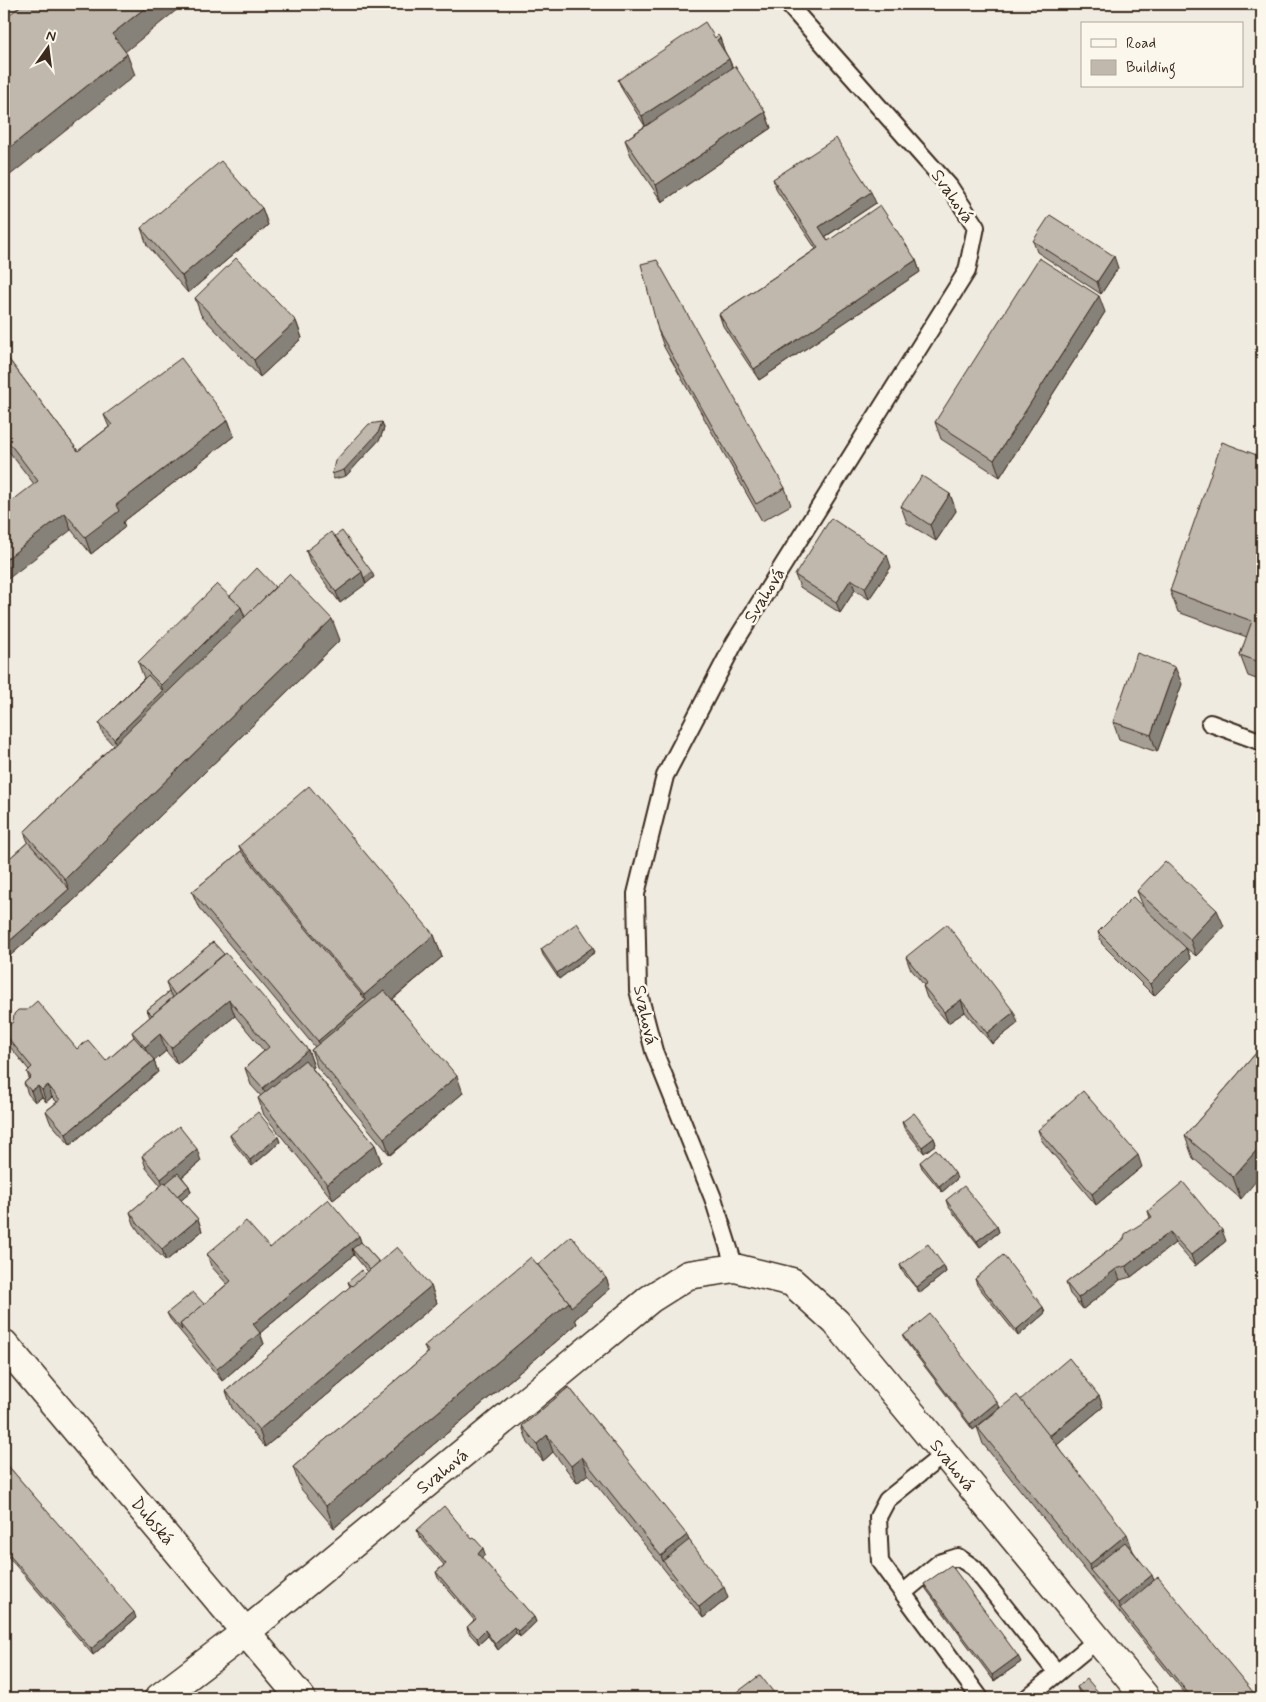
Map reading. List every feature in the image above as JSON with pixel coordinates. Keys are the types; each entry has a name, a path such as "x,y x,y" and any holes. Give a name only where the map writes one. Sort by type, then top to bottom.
{"street":[{"name":"Svahová","path":"159,1698 246,1632 650,1299 688,1274 735,1268 792,1282 836,1322 1146,1698"},
{"name":"Dubská","path":"4,1344 301,1698"}],"lane":[{"name":"Svahová","path":"735,1268 713,1198 654,1051 638,990 636,894 666,776 735,642 967,271 976,226 949,186 788,4"},
{"path":"1210,723 1262,742"},
{"path":"944,1454 887,1500 878,1517 880,1562 980,1698"},
{"path":"903,1593 939,1563 958,1557 974,1568 1057,1673"},
{"path":"1027,1698 1097,1640"}],"building":[{"path":"23,4 150,4 112,34 127,54 4,152 4,19"},
{"path":"705,22 715,38 718,35 720,38 717,40 729,59 642,116 618,80"},
{"path":"735,66 765,112 656,185 625,140"},
{"path":"836,138 871,192 819,227 828,241 880,205 916,260 754,369 719,314 818,248 773,179"},
{"path":"221,161 262,208 182,276 141,228"},
{"path":"1050,215 1114,256 1097,282 1033,241"},
{"path":"236,258 296,321 254,360 195,298"},
{"path":"1039,258 1099,296 994,460 935,422"},
{"path":"657,260 785,488 756,504 658,330 641,264"},
{"path":"4,353 78,451 112,425 104,415 181,358 228,420 116,505 119,511 85,537 65,513 4,561 4,507 38,481 4,436"},
{"path":"382,422 378,433 344,470 332,474 335,461 369,424"},
{"path":"1222,442 1262,457 1262,663 1240,655 1252,621 1170,591"},
{"path":"922,476 950,494 930,525 901,506"},
{"path":"831,518 887,555 865,588 851,579 836,602 795,575"},
{"path":"342,531 372,572 364,578 362,572 335,536"},
{"path":"331,532 362,572 336,592 306,551"},
{"path":"257,568 275,587 245,617 241,607 230,596"},
{"path":"289,574 332,619 65,879 24,832"},
{"path":"217,584 241,607 161,685 138,662"},
{"path":"1137,653 1175,667 1151,735 1113,722"},
{"path":"148,675 163,691 114,739 99,723"},
{"path":"309,786 434,935 364,995 239,846"},
{"path":"28,842 69,889 4,946 4,863"},
{"path":"241,851 366,1000 318,1041 192,892"},
{"path":"1165,861 1217,910 1190,939 1137,891"},
{"path":"1133,897 1186,948 1150,984 1098,932"},
{"path":"577,923 593,947 557,973 541,949"},
{"path":"947,924 1014,1012 987,1033 961,1000 944,1012 923,986 927,983 906,957"},
{"path":"213,942 224,954 175,995 166,982"},
{"path":"226,953 308,1050 263,1088 245,1068 269,1047 229,1000 171,1048 160,1034 145,1047 132,1032"},
{"path":"384,990 457,1076 384,1138 311,1050"},
{"path":"169,992 173,997 152,1015 147,1010"},
{"path":"37,1001 77,1049 88,1040 106,1061 134,1037 154,1060 66,1134 46,1111 60,1100 48,1085 42,1090 38,1086 31,1091 24,1083 31,1077 27,1072 32,1067 4,1033 4,1029 13,1022 14,1014 18,1010 27,1010"},
{"path":"1262,1046 1262,1144 1233,1177 1185,1136"},
{"path":"305,1060 375,1145 327,1184 258,1098"},
{"path":"1083,1091 1138,1155 1092,1194 1038,1130"},
{"path":"258,1112 278,1137 250,1160 230,1135"},
{"path":"914,1113 934,1138 922,1147 902,1122"},
{"path":"179,1126 197,1149 161,1179 142,1156"},
{"path":"936,1149 955,1173 939,1186 920,1162"},
{"path":"178,1173 189,1186 177,1196 166,1183"},
{"path":"165,1182 198,1219 162,1249 138,1224 130,1212"},
{"path":"1183,1182 1222,1230 1191,1255 1170,1232 1126,1266 1116,1269 1078,1298 1066,1283 1124,1239 1125,1234 1152,1217 1148,1211"},
{"path":"964,1186 997,1226 977,1241 946,1200"},
{"path":"328,1199 359,1236 253,1324 260,1333 217,1369 180,1324 231,1281 207,1254 246,1221 270,1248"},
{"path":"571,1236 606,1278 571,1307 569,1302 538,1265"},
{"path":"361,1242 379,1262 370,1270 352,1249"},
{"path":"928,1244 944,1266 917,1287 900,1265"},
{"path":"397,1247 431,1286 259,1430 226,1391"},
{"path":"1003,1255 1043,1307 1016,1330 975,1279"},
{"path":"531,1257 569,1302 326,1506 293,1467 429,1352 424,1346"},
{"path":"362,1270 366,1274 352,1286 348,1282"},
{"path":"193,1292 204,1304 180,1324 182,1330 167,1313"},
{"path":"930,1314 997,1402 970,1424 903,1336"},
{"path":"1069,1358 1099,1396 1049,1436 1020,1400"},
{"path":"569,1387 687,1535 661,1556 582,1457 571,1466 547,1435 537,1444 522,1426"},
{"path":"1017,1395 1127,1534 1089,1565 977,1427"},
{"path":"4,1461 134,1612 91,1649 4,1549"},
{"path":"444,1506 472,1539 474,1538 483,1548 478,1554 534,1617 518,1631 514,1627 495,1644 485,1630 477,1638 467,1627 476,1619 436,1572 446,1564 417,1530"},
{"path":"689,1540 724,1587 699,1607 663,1561"},
{"path":"1125,1542 1152,1575 1118,1603 1090,1570"},
{"path":"951,1565 1018,1656 992,1675 924,1584"},
{"path":"1158,1577 1258,1698 1192,1698 1120,1609"},
{"path":"760,1675 778,1698 731,1697"},
{"path":"1087,1679 1099,1693 1093,1698 1086,1698 1077,1687"}]}
